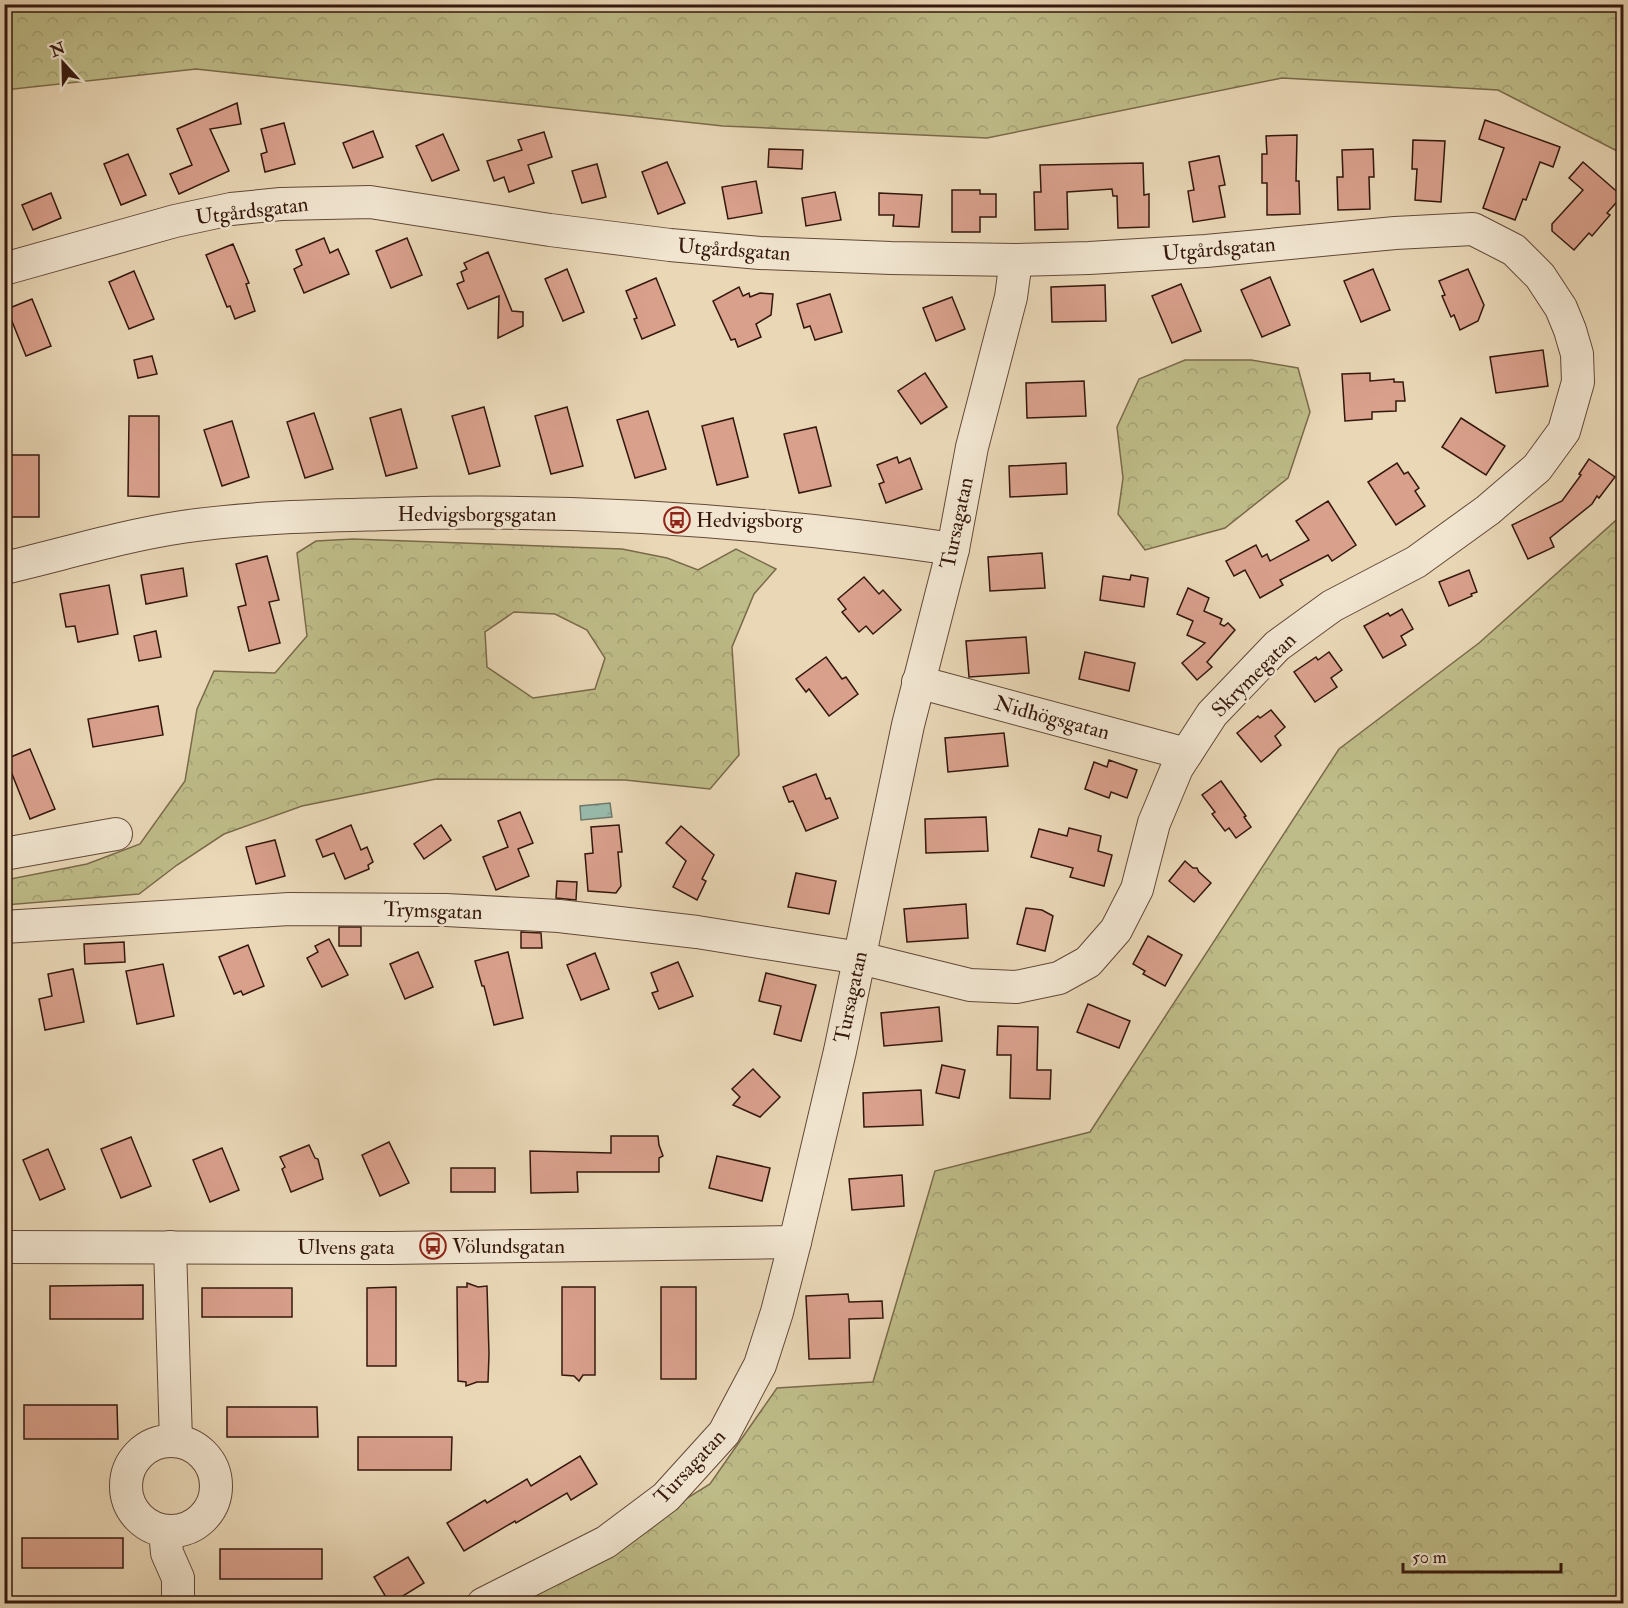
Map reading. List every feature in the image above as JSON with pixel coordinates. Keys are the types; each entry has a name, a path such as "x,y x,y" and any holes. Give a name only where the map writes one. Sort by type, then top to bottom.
{"street":[{"name":"Utgårdsgatan","path":"4,269 175,221 231,209 281,204 370,202 550,230 670,245 760,253 1016,261 1194,251 1395,232 1473,229"},
{"name":"Skrymegatan","path":"860,958 970,985 1016,987 1059,978 1088,962 1116,930 1137,889 1154,823 1177,768 1212,714 1277,646 1332,606 1416,562 1488,510 1536,468 1564,431 1578,382 1577,354 1561,308 1540,276 1514,250 1473,229"},
{"name":"Tursagatan","path":"483,1604 606,1542 666,1497 724,1433 760,1365 777,1312 795,1242 840,1052 918,682 952,549 972,447 1011,297 1016,261"},
{"name":"Hedvigsborgsgatan","path":"4,568 121,538 183,527 286,517 443,512 595,514 784,527 952,549"},
{"name":"Nidhögsgatan","path":"918,682 1186,754"},
{"path":"4,854 116,834"},
{"name":"Trymsgatan","path":"4,927 289,909 446,910 559,916 685,930 860,958"},
{"name":"Ulvens gata","path":"4,1247 390,1248 795,1242"},
{"path":"171,1247 176,1441"},
{"path":"176,1441 190,1444 203,1453 212,1466 217,1481 214,1500 207,1514 195,1524 180,1530 165,1531 141,1520 132,1508 126,1493 128,1474 134,1460 146,1448 160,1442 176,1441"},
{"path":"165,1531 167,1553 178,1578 178,1604"}],"green space":[{"path":"4,5 1623,5 1623,154 1498,90 1282,78 987,138 723,126 196,69 5,90"},
{"path":"1185,360 1251,360 1298,368 1310,412 1288,478 1225,528 1145,550 1118,514 1123,478 1117,427 1139,379"},
{"path":"1623,514 1623,1603 517,1604 710,1484 777,1388 873,1382 935,1171 1090,1132 1339,749 1479,643"},
{"path":"353,539 622,549 667,558 698,570 736,549 776,569 754,594 732,647 739,755 710,789 625,780 436,779 302,806 224,834 139,894 5,905 5,880 87,864 140,844 185,781 197,709 214,671 275,673 307,636 297,553 316,541","holes":["514,612 555,614 587,630 605,658 595,689 533,698 487,667 485,632"]}],"water":[{"path":"610,803 612,817 581,820 580,806"}],"building":[{"path":"237,103 241,124 210,129 229,171 179,194 170,174 192,165 177,129"},
{"path":"1485,120 1560,147 1553,167 1540,162 1526,200 1523,199 1515,220 1483,208 1504,148 1479,139"},
{"path":"284,123 295,164 265,172 261,154 267,152 261,129"},
{"path":"373,131 383,157 353,168 343,143"},
{"path":"544,132 552,157 528,165 534,183 509,192 504,177 494,181 487,161 522,150 518,140"},
{"path":"443,134 459,170 432,181 416,146"},
{"path":"1297,135 1296,181 1299,181 1300,214 1267,215 1267,183 1262,183 1262,154 1267,154 1266,136"},
{"path":"1413,140 1445,141 1441,202 1415,200 1417,169 1412,169"},
{"path":"769,149 803,150 802,169 768,167"},
{"path":"1373,149 1374,177 1369,177 1370,209 1338,210 1337,177 1343,177 1342,150"},
{"path":"128,154 146,195 121,205 104,164"},
{"path":"1219,156 1225,185 1219,186 1225,217 1193,222 1188,191 1194,190 1189,162"},
{"path":"667,162 685,203 658,214 642,172"},
{"path":"1583,162 1622,196 1592,236 1589,233 1574,250 1552,231 1552,224 1583,190 1569,178"},
{"path":"1143,163 1144,195 1149,194 1149,227 1118,228 1117,196 1113,196 1112,189 1067,192 1068,229 1035,230 1034,192 1041,192 1040,165"},
{"path":"597,164 606,197 582,203 572,171"},
{"path":"756,181 762,213 728,219 722,187"},
{"path":"952,190 980,190 980,194 996,194 996,217 980,217 980,232 952,232"},
{"path":"835,192 841,220 806,226 802,198"},
{"path":"51,193 61,218 33,230 22,205"},
{"path":"879,193 922,195 919,227 893,226 894,215 879,215"},
{"path":"324,238 330,253 338,249 349,274 304,293 294,269 302,265 296,250"},
{"path":"407,238 422,275 391,288 376,251"},
{"path":"233,244 249,283 246,284 255,311 235,319 230,306 227,307 206,255"},
{"path":"488,252 512,311 523,312 523,326 498,338 499,296 468,309 457,284 464,281 461,272 467,269 464,263"},
{"path":"567,269 584,312 563,321 545,279"},
{"path":"1373,269 1390,310 1361,322 1344,281"},
{"path":"1468,269 1484,305 1478,321 1460,330 1454,315 1451,317 1442,296 1445,295 1439,281"},
{"path":"134,271 154,319 129,329 109,282"},
{"path":"1270,277 1290,325 1262,337 1241,290"},
{"path":"656,278 675,325 642,339 634,319 637,318 626,291"},
{"path":"1181,284 1201,331 1172,343 1152,296"},
{"path":"1105,285 1106,321 1052,322 1051,287"},
{"path":"739,287 743,296 749,293 750,297 760,293 773,294 771,315 756,324 761,337 738,347 735,339 731,340 713,301"},
{"path":"830,294 842,332 815,340 810,326 804,328 797,304"},
{"path":"952,297 965,329 936,341 923,308"},
{"path":"32,299 51,346 26,356 7,309"},
{"path":"1543,350 1548,386 1496,393 1490,357"},
{"path":"152,356 157,374 138,378 134,360"},
{"path":"925,373 947,407 921,424 898,391"},
{"path":"1370,373 1370,381 1394,379 1394,382 1403,382 1405,401 1396,401 1396,411 1372,412 1372,419 1345,421 1342,374"},
{"path":"1084,381 1086,416 1027,418 1026,383"},
{"path":"484,407 500,466 469,474 452,416"},
{"path":"567,407 583,466 551,474 535,416"},
{"path":"401,409 417,468 386,476 370,418"},
{"path":"648,411 666,469 635,478 617,420"},
{"path":"314,413 333,469 305,478 287,422"},
{"path":"129,416 159,416 159,497 128,496"},
{"path":"733,418 748,477 717,485 702,426"},
{"path":"1461,418 1505,446 1486,475 1442,447"},
{"path":"232,421 249,477 222,486 204,430"},
{"path":"816,427 831,486 799,493 784,434"},
{"path":"6,455 39,455 39,517 6,517 4,470 6,470"},
{"path":"897,457 899,463 910,458 922,489 886,503 879,484 884,482 877,465"},
{"path":"1589,459 1615,477 1599,498 1597,496 1592,504 1550,538 1554,547 1528,559 1512,525 1562,501 1581,475 1579,474"},
{"path":"1066,463 1067,494 1010,497 1009,466"},
{"path":"1397,463 1404,474 1408,472 1419,488 1415,491 1425,506 1396,525 1368,482"},
{"path":"1328,501 1356,545 1332,561 1328,555 1280,580 1283,585 1260,598 1245,570 1234,576 1226,561 1256,545 1262,557 1267,554 1270,561 1309,540 1296,521"},
{"path":"1042,553 1045,588 990,591 988,557"},
{"path":"267,556 279,600 269,602 280,643 249,651 238,607 246,605 236,564"},
{"path":"183,568 187,596 146,604 141,575"},
{"path":"1469,570 1477,592 1449,606 1439,582"},
{"path":"1131,575 1148,578 1144,607 1100,600 1103,576 1130,580"},
{"path":"864,577 879,594 883,590 901,610 873,634 866,626 859,632 842,612 846,609 838,599"},
{"path":"109,585 118,634 78,642 75,626 66,627 60,594"},
{"path":"1188,588 1209,598 1204,611 1222,619 1220,624 1224,626 1228,623 1235,630 1207,662 1212,667 1197,680 1182,663 1205,643 1187,635 1193,621 1177,614"},
{"path":"1402,609 1413,629 1401,636 1406,645 1383,658 1364,626 1388,613 1390,616"},
{"path":"156,631 161,657 139,661 134,636"},
{"path":"1026,637 1029,673 969,677 966,641"},
{"path":"1085,652 1135,663 1129,691 1079,679"},
{"path":"1329,652 1342,670 1331,678 1337,687 1315,702 1294,672 1316,657 1318,660"},
{"path":"826,657 842,679 846,677 858,694 829,716 809,689 806,692 796,679"},
{"path":"158,706 163,735 93,747 88,719"},
{"path":"1271,710 1285,727 1275,736 1281,745 1261,762 1237,733 1258,716 1260,718"},
{"path":"1004,733 1008,766 948,772 945,738"},
{"path":"30,749 55,809 30,819 6,759"},
{"path":"1109,760 1137,770 1127,798 1111,792 1109,798 1085,789 1094,762 1107,767"},
{"path":"816,774 826,799 830,798 838,818 806,831 793,801 789,802 783,787"},
{"path":"1221,781 1246,816 1244,817 1251,827 1236,838 1229,828 1225,831 1212,814 1215,812 1202,795"},
{"path":"520,812 533,843 518,849 529,876 496,890 483,857 508,847 498,821"},
{"path":"986,817 988,851 926,853 925,819"},
{"path":"351,825 361,850 367,847 373,862 368,865 369,869 345,879 334,853 323,857 316,840"},
{"path":"441,825 451,840 424,859 414,844"},
{"path":"619,825 622,852 618,852 621,886 616,893 588,891 585,854 593,853 591,827"},
{"path":"681,826 714,855 702,879 706,881 697,900 673,887 686,861 666,843"},
{"path":"1069,828 1101,836 1098,851 1112,855 1104,886 1070,877 1073,868 1031,857 1039,829 1067,836"},
{"path":"275,840 285,876 256,884 246,847"},
{"path":"1185,861 1193,868 1197,868 1211,883 1194,902 1169,881"},
{"path":"796,873 836,881 829,914 788,907"},
{"path":"557,881 577,882 576,900 556,898"},
{"path":"966,904 968,938 907,942 904,909"},
{"path":"1026,908 1042,910 1053,916 1045,951 1017,944"},
{"path":"339,927 361,927 361,946 339,946"},
{"path":"521,932 541,933 542,948 521,948"},
{"path":"1148,936 1182,955 1165,986 1143,974 1145,971 1133,964"},
{"path":"329,939 348,975 322,987 307,958 318,952 315,946"},
{"path":"124,942 125,962 85,964 84,944"},
{"path":"248,945 264,986 243,995 241,991 234,994 219,957"},
{"path":"418,952 433,987 405,999 390,964"},
{"path":"508,952 523,1018 494,1025 475,961"},
{"path":"595,953 609,989 581,1000 567,965"},
{"path":"678,962 693,996 659,1009 652,993 658,991 651,973"},
{"path":"163,964 174,1016 137,1024 126,971"},
{"path":"73,969 84,1022 45,1030 39,999 52,996 48,974"},
{"path":"766,973 816,985 801,1041 774,1034 781,1006 759,1001"},
{"path":"1088,1004 1130,1021 1119,1048 1077,1032"},
{"path":"939,1007 942,1041 884,1046 881,1013"},
{"path":"998,1026 1038,1027 1037,1070 1051,1070 1050,1099 1010,1098 1011,1055 997,1055"},
{"path":"942,1065 965,1070 959,1098 936,1093"},
{"path":"753,1069 780,1097 760,1117 733,1105 740,1097 732,1089"},
{"path":"921,1090 923,1125 864,1127 863,1093"},
{"path":"611,1136 658,1136 663,1156 659,1158 659,1172 577,1172 578,1192 531,1193 530,1151 611,1153"},
{"path":"131,1137 151,1186 121,1198 101,1149"},
{"path":"389,1142 409,1183 380,1196 362,1155"},
{"path":"309,1145 315,1158 318,1159 323,1179 291,1192 280,1157"},
{"path":"222,1148 239,1190 210,1202 193,1160"},
{"path":"48,1149 65,1189 40,1200 23,1160"},
{"path":"717,1156 770,1168 762,1201 709,1188"},
{"path":"451,1168 495,1168 495,1192 451,1192"},
{"path":"902,1175 904,1206 852,1210 849,1179"},
{"path":"467,1283 478,1287 487,1286 489,1354 488,1382 477,1382 466,1386 466,1382 458,1381 457,1287 467,1287"},
{"path":"143,1285 143,1319 50,1319 50,1286"},
{"path":"396,1287 396,1366 367,1366 367,1288"},
{"path":"562,1287 595,1287 595,1375 583,1375 579,1381 574,1376 562,1375"},
{"path":"661,1287 696,1287 696,1379 661,1379"},
{"path":"202,1288 292,1288 292,1317 202,1317"},
{"path":"848,1294 849,1302 882,1301 883,1318 849,1319 850,1358 809,1359 806,1296"},
{"path":"24,1405 117,1405 118,1439 24,1439"},
{"path":"227,1407 317,1407 318,1437 227,1437"},
{"path":"358,1437 452,1437 451,1470 358,1470"},
{"path":"580,1456 597,1484 571,1500 567,1493 464,1551 447,1523 485,1500 487,1503 527,1479 531,1486"},
{"path":"22,1538 123,1538 123,1568 22,1568"},
{"path":"220,1549 322,1549 322,1579 220,1579"},
{"path":"408,1557 424,1583 390,1604 374,1577"}],"place":[{"name":"Hedvigsborg","path":"677,520"},
{"name":"Völundsgatan","path":"433,1246"}]}
